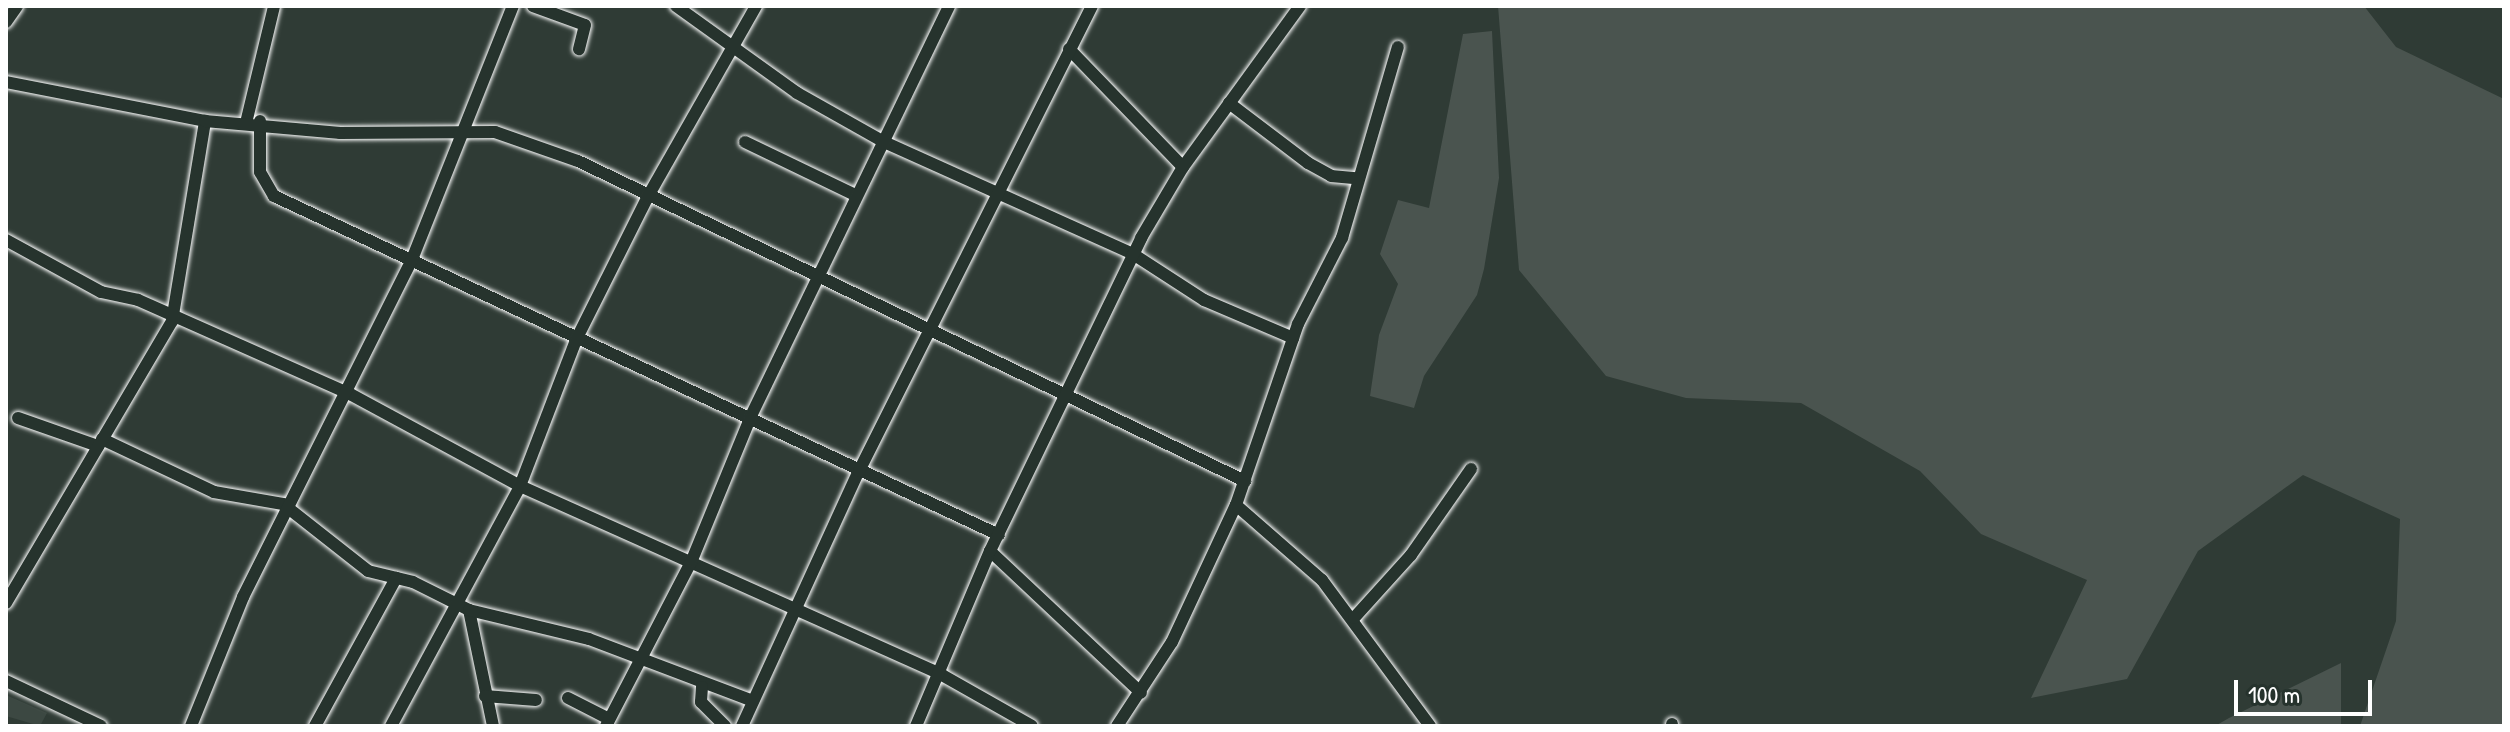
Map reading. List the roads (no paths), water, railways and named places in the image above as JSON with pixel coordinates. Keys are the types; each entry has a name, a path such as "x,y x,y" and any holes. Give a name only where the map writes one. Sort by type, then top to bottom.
{"street":[{"path":"6,22 17,6"},
{"path":"246,123 273,6"},
{"path":"191,726 243,597 350,394 413,257 470,127 513,6"},
{"path":"533,6 585,25 579,49"},
{"path":"676,6 797,93 884,142 994,196 1133,254 1204,300 1293,338"},
{"path":"391,726 452,603 520,486 576,340 647,198 756,6"},
{"path":"568,698 608,723 692,560 751,416 855,195 949,6"},
{"path":"742,726 799,611 859,471 994,196 1092,6"},
{"path":"916,726 942,675 990,551 1069,398 1133,254 1183,167 1300,6"},
{"path":"1117,726 1141,693 1236,505 1293,338 1331,265 1398,47"},
{"path":"1069,49 1183,167"},
{"path":"6,82 205,121 260,121 340,133 470,127 578,161 816,281 930,328 1245,481"},
{"path":"1229,103 1308,163 1356,178"},
{"path":"6,603 172,321 205,121"},
{"path":"260,121 266,190 413,257 576,340 751,416 859,471 999,535"},
{"path":"745,142 855,195"},
{"path":"6,240 172,321 350,394 520,486 692,560 942,675 1032,726"},
{"path":"18,418 100,442 214,492 258,495 290,512 368,571 396,578 469,610 520,617 639,658 702,687 753,701"},
{"path":"1354,618 1411,555 1471,469"},
{"path":"1236,505 1354,618 1430,726"},
{"path":"990,551 1141,693"},
{"path":"315,726 396,578"},
{"path":"469,610 493,726"},
{"path":"6,681 101,726"},
{"path":"702,687 701,702 725,726"},
{"path":"485,696 536,700"}]}
